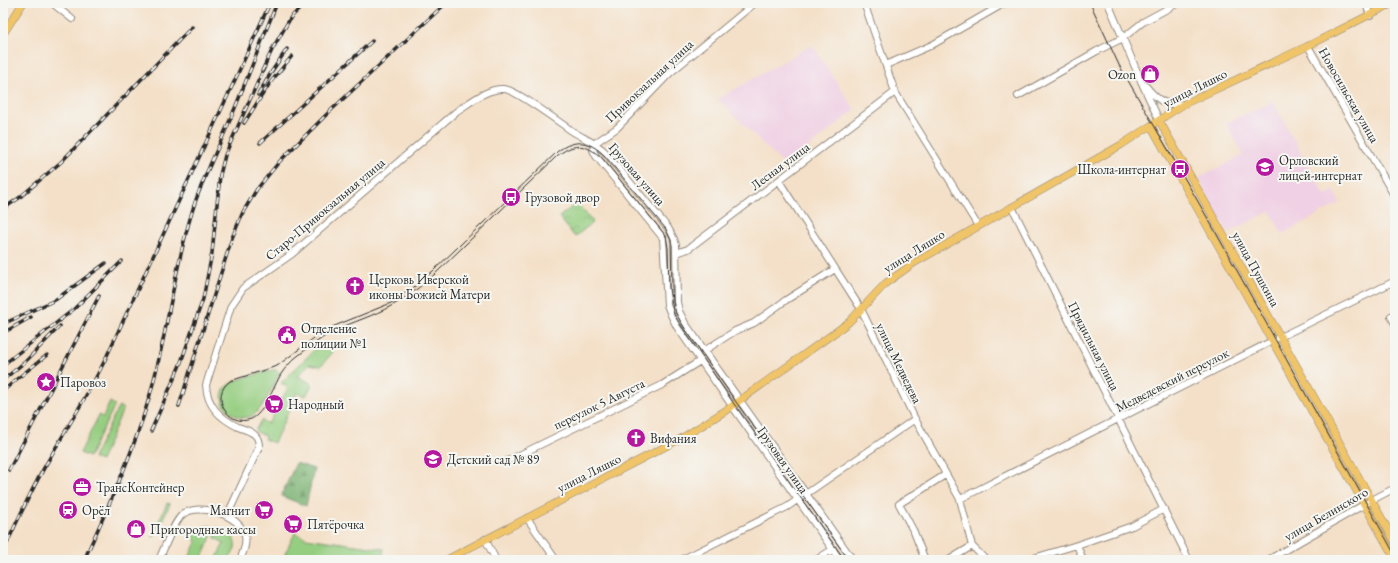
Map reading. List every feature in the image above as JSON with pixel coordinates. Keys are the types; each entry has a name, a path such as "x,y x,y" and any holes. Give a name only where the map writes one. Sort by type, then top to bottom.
{"main road":[{"path":"3,34 23,3"},
{"name":"улица Ляшко","path":"446,560 682,438 732,406 849,322 886,283 900,272 1122,145 1184,104 1308,46 1370,16 1393,3"},
{"name":"улица Пушкина","path":"1159,120 1395,542"},
{"name":"улица Пушкина","path":"1151,126 1395,559"}],"street":[{"path":"52,3 72,19"},
{"name":"Привокзальная улица","path":"595,143 617,128 670,73 754,3"},
{"path":"864,3 895,92 978,226"},
{"path":"886,65 932,45 1005,3"},
{"name":"улица Пушкина","path":"1108,3 1140,81 1159,120"},
{"path":"1018,96 1123,38 1143,22 1178,3"},
{"path":"1366,3 1370,16"},
{"name":"Новосильская улица","path":"1308,46 1395,197"},
{"path":"1140,81 1158,99 1172,105 1184,104"},
{"name":"Старо-Привокзальная улица","path":"227,516 259,447 258,439 252,433 223,418 212,406 206,392 206,385 231,306 239,293 249,283 292,254 457,111 485,94 495,90 506,89 517,94 574,132 595,143"},
{"name":"Лесная улица","path":"676,253 688,249 895,92"},
{"name":"Грузовая улица","path":"840,560 677,326 669,310 666,291 665,250 663,238 596,156 593,150 595,143 612,159 668,228 674,239 676,253 677,302 679,311 685,323 853,560"},
{"name":"улица Медведева","path":"779,181 861,309 915,419 945,475 960,499 972,546"},
{"name":"Прядильная улица","path":"1012,207 1189,560"},
{"path":"704,351 735,330 754,323 786,300 835,269"},
{"name":"Медведевский переулок","path":"960,499 1034,463 1280,337 1395,281"},
{"path":"1391,316 1395,324"},
{"name":"переулок 5 Августа","path":"505,462 662,385 700,361"},
{"path":"681,560 798,500 915,419"},
{"path":"926,560 914,532 899,504 945,475"},
{"name":"улица Белинского","path":"1268,560 1364,504 1395,488"},
{"path":"159,560 176,522 182,514 199,508 227,516 242,529 245,536 245,545 240,560"},
{"path":"1027,560 1132,526 1164,509"},
{"path":"527,518 556,560"},
{"path":"485,539 496,560"},
{"path":"1077,545 1083,560"},
{"path":"949,560 972,546 986,560"},
{"path":"816,560 833,549"}],"shaded area":[{"path":"812,45 855,110 785,166 718,99"},
{"name":"Орловский лицей-интернат","path":"1273,102 1325,195 1334,190 1340,203 1282,234 1270,211 1228,233 1199,178 1243,155 1226,123"}],"green space":[{"path":"577,203 593,222 575,237 559,217"},
{"path":"331,343 333,352 321,366 309,364 298,376 312,384 306,396 297,393 274,443 264,439 265,436 255,431 261,420 268,424 288,388 281,383 317,347"},
{"path":"277,370 279,373 278,377 265,401 256,413 249,417 242,418 229,412 222,400 223,393 227,386 242,379"},
{"path":"110,402 115,405 89,457 80,453 99,415 103,417"},
{"path":"119,406 123,409 101,461 93,458"},
{"path":"296,463 314,469 306,506 281,496"},
{"path":"167,503 170,504 154,537 152,536"},
{"path":"212,526 211,537 201,560 188,560 196,542 192,533 202,527"},
{"path":"217,527 233,537 235,548 229,560 216,560 224,543 215,538"},
{"path":"295,533 306,538 384,549 382,560 282,560"}],"tram line":[{"path":"1090,3 1119,65 1214,229 1395,555"},
{"path":"845,560 734,404 674,315 669,289 668,248 666,236 602,158 586,147 581,146 570,148 558,155 435,274 408,296 384,310 335,330 295,358 281,374 264,406 256,416 243,421 235,419 224,409 221,402 221,395 224,387 230,381 277,366 314,338 332,327 391,303 414,287 433,271 558,151 571,144 588,144 605,156 666,229 671,240 672,288 676,314 736,402 849,560"}],"railway":[{"path":"3,552 36,483 104,362 270,3"},
{"path":"84,560 120,480 143,419 161,352 185,235 196,200 236,106 277,3"},
{"path":"262,71 291,17 306,3"},
{"path":"316,6 319,3"},
{"path":"179,406 232,238 243,212 257,189 279,162 326,115 446,3"},
{"path":"3,209 19,198 61,162 192,27"},
{"path":"260,143 372,41"},
{"path":"258,95 287,49"},
{"path":"244,123 270,83 292,56"},
{"path":"151,431 180,365 203,299 212,253 220,175 225,155 265,66"},
{"path":"3,365 74,309 122,261"},
{"path":"3,324 55,300 106,263"},
{"path":"9,470 99,296"},
{"path":"3,333 31,317"},
{"path":"3,380 26,361 60,326"},
{"path":"3,391 47,355"}],"place":[{"name":"Ozon","path":"1150,74"},
{"name":"Орловский лицей-интернат","path":"1265,167"},
{"name":"Школа-интернат","path":"1180,169"},
{"name":"Грузовой двор","path":"511,197"},
{"name":"Церковь Иверской иконы Божией Матери","path":"355,286"},
{"name":"Отделение полиции №1","path":"287,335"},
{"name":"Паровоз","path":"46,382"},
{"name":"Народный","path":"274,404"},
{"name":"Вифания","path":"636,438"},
{"name":"Детский сад № 89","path":"433,459"},
{"name":"ТрансКонтейнер","path":"82,487"},
{"name":"Орёл","path":"68,510"},
{"name":"Магнит","path":"264,510"},
{"name":"Пятёрочка","path":"293,524"},
{"name":"Пригородные кассы","path":"136,529"}]}
